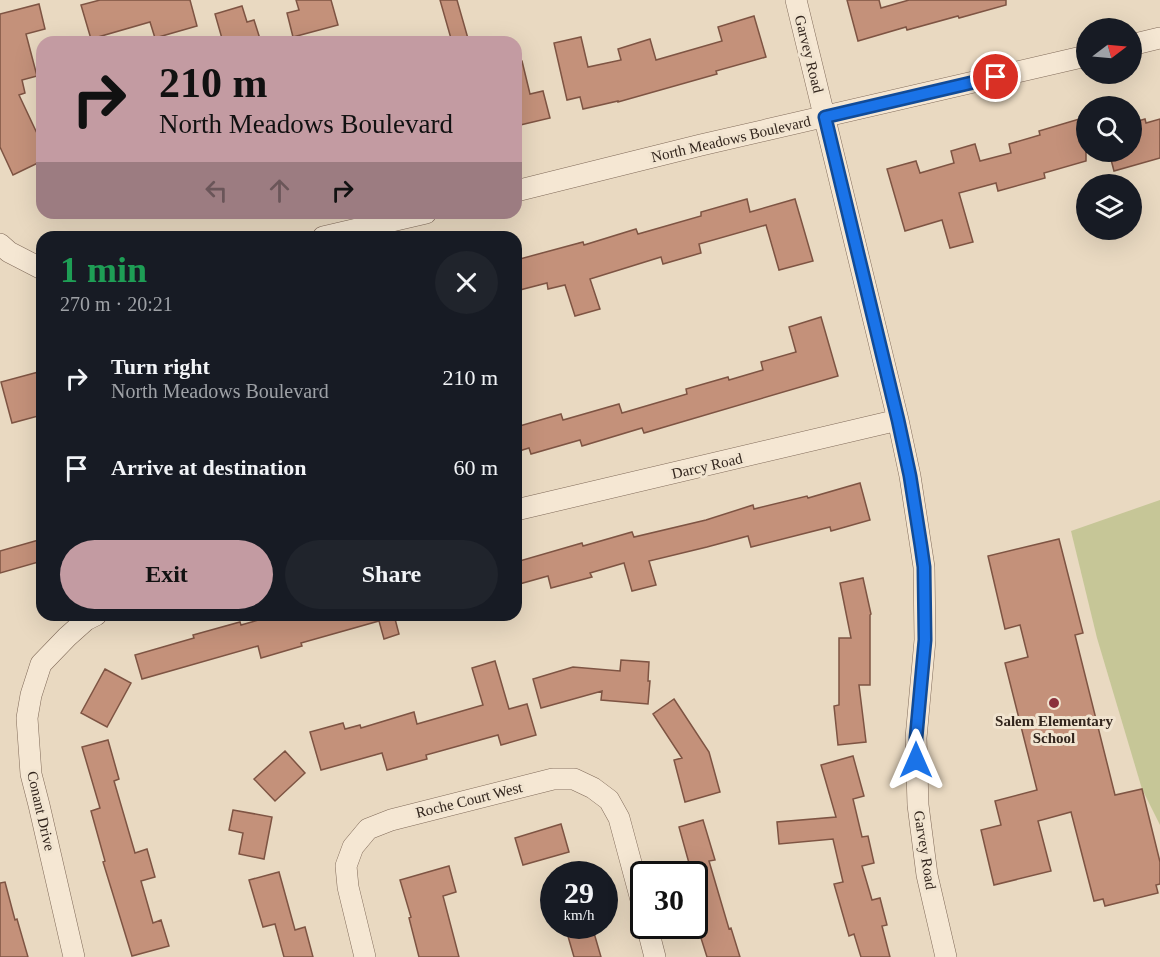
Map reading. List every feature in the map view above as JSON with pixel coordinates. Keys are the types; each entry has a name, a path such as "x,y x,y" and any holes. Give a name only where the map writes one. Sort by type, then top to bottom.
{"street":[{"name":"Garvey Road","path":"796,0 910,476 924,567 925,640 916,738 918,805 927,875 946,957"},
{"path":"1142,42 1160,38"},
{"name":"North Meadows Boulevard","path":"522,190 1076,58"},
{"path":"349,231 400,219"},
{"path":"0,244 9,252 36,266"},
{"name":"Darcy Road","path":"522,509 898,420"},
{"name":"Conant Drive","path":"74,957 31,774 27,718 31,695 41,664 85,621"},
{"name":"Roche Court West","path":"365,957 348,887 346,866 353,847 368,829 391,820 553,779 574,779 593,788 609,800 619,818 631,861"},
{"path":"650,939 655,957"}],"green space":[{"path":"1160,500 1160,825 1142,789 1097,638 1071,531"}],"building":[{"path":"100,0 190,0 197,26 154,36 150,22 101,36 90,36 81,5"},
{"path":"296,0 331,0 338,25 293,36 287,13 299,10"},
{"path":"440,0 457,0 467,36 450,36"},
{"path":"847,0 879,0 881,8 909,0 1006,0 1006,5 907,30 906,27 858,41"},
{"path":"39,4 45,29 26,34 36,76 22,80 25,93 19,95 36,131 36,164 13,175 0,147 0,14"},
{"path":"242,6 247,22 254,20 259,36 221,36 215,14"},
{"path":"754,16 766,57 716,71 717,74 618,102 583,109 580,97 567,100 554,43 581,37 588,67 621,60 618,49 650,39 656,60 722,41 718,27"},
{"path":"522,61 530,94 543,91 550,118 522,125"},
{"path":"1145,119 1146,123 1160,119 1160,158 1114,171 1112,162 1142,162 1142,120"},
{"path":"1076,120 1076,162 1082,162 1044,173 1045,178 998,191 996,183 959,193 973,242 950,248 942,220 905,231 887,169 916,161 920,173 954,163 951,151 975,144 980,161 1011,153 1009,144 1040,135 1039,131"},
{"path":"747,199 750,212 795,199 813,261 779,270 766,225 699,244 701,253 663,264 661,257 590,279 600,309 575,316 565,285 548,289 547,283 522,289 522,258 583,242 584,245 636,229 638,234 701,216 701,212"},
{"path":"821,317 838,376 644,433 642,428 582,446 580,440 531,454 529,448 522,450 522,425 561,414 563,420 619,404 622,413 687,394 686,389 763,370 761,362 796,352 789,327"},
{"path":"36,373 36,417 12,423 1,382"},
{"path":"860,483 870,520 831,531 830,527 751,547 748,536 649,561 656,585 632,591 624,563 590,573 592,577 551,588 548,576 522,583 522,560 632,532 634,537 706,520 753,505 754,509 807,496 808,498"},
{"name":"Salem Elementary School","path":"1059,539 1083,633 1075,635 1115,795 1142,789 1160,862 1160,884 1156,885 1158,893 1105,906 1103,899 1094,901 1071,812 1038,821 1051,871 994,885 981,830 1001,825 995,801 1037,790 1005,663 1028,657 1020,625 1005,629 988,556"},
{"path":"36,541 36,563 0,573 0,551"},
{"path":"863,578 871,614 870,685 859,685 866,742 838,745 834,706 839,705 839,638 851,638 840,583"},
{"path":"255,621 379,621 301,643 302,646 261,658 258,646 142,679 135,655 194,638 193,635 240,622 241,625"},
{"path":"379,621 396,621 399,634 384,639"},
{"path":"621,660 649,662 648,704 601,700 602,691 541,708 533,679 573,667 620,671"},
{"path":"495,661 509,709 527,704 536,735 501,745 498,735 426,755 427,759 387,770 382,753 321,770 310,732 343,723 345,729 360,725 361,728 414,712 417,724 483,705 472,668"},
{"path":"105,669 131,683 107,727 81,713"},
{"path":"674,699 709,752 720,792 685,802 674,760 682,758 653,714"},
{"path":"108,740 119,779 114,781 135,853 147,849 155,877 141,881 153,923 161,920 169,946 132,956 103,862 105,861 91,811 100,808 82,747"},
{"path":"285,751 305,773 275,801 254,779"},
{"path":"853,756 864,796 853,799 862,837 868,836 874,863 862,866 872,900 880,898 887,925 882,926 890,957 861,957 854,934 849,936 834,884 843,882 833,839 779,844 777,822 836,817 821,765"},
{"path":"233,810 272,817 264,859 239,854 243,833 229,830"},
{"path":"703,820 715,860 709,861 729,929 731,928 740,957 707,957 701,939 708,939 708,861 688,861 679,827"},
{"path":"561,824 569,852 523,865 515,838"},
{"path":"449,866 456,892 443,896 459,957 419,957 409,918 411,917 400,880"},
{"path":"279,872 295,930 305,927 313,957 284,957 275,924 263,927 249,880"},
{"path":"5,882 28,957 0,957 0,883"},
{"path":"569,939 596,939 601,957 574,957"}],"place":[{"name":"Salem Elementary School","path":"1054,703"}],"route":[{"path":"916,760 920,679 925,640 924,567 910,476 898,420 825,117 996,77"}]}
